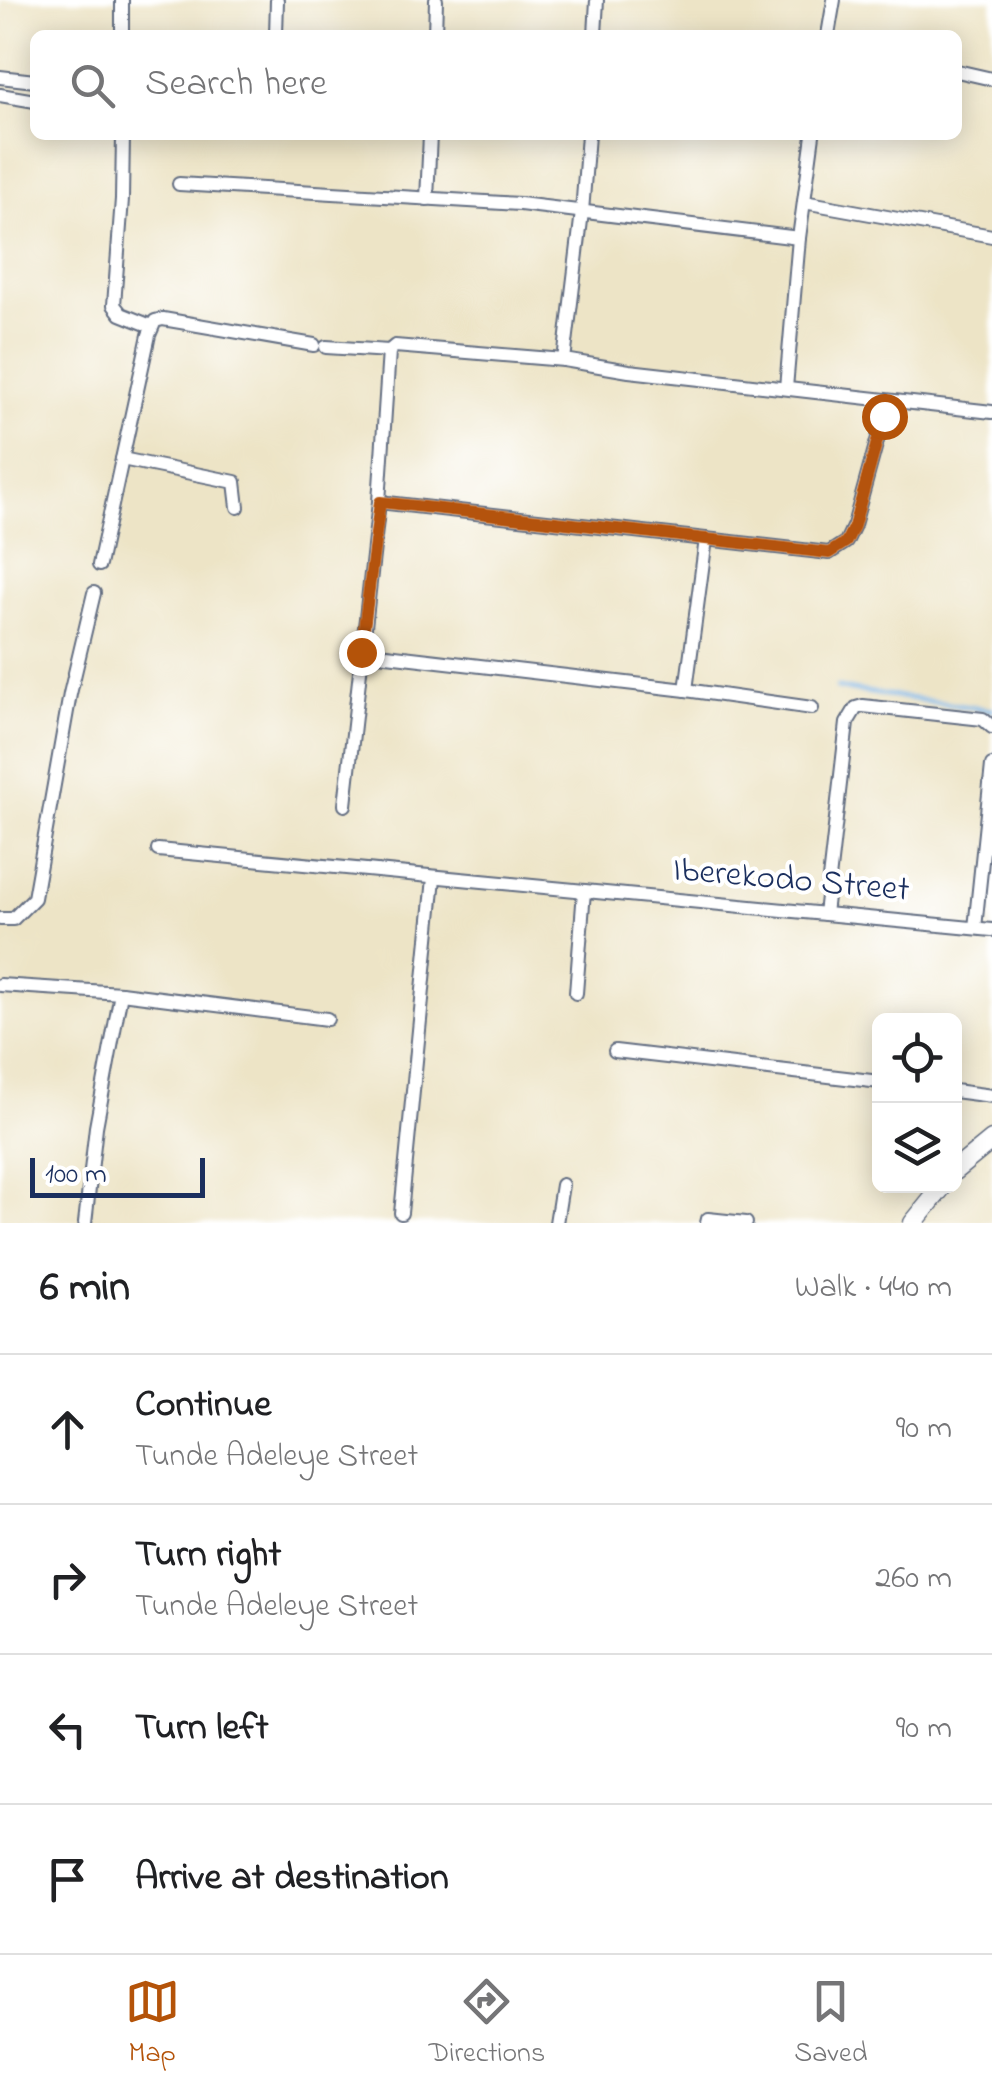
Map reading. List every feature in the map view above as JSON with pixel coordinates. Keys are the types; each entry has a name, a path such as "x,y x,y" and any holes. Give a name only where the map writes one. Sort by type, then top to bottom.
{"street":[{"path":"122,0 122,30"},
{"path":"276,30 277,0"},
{"path":"434,30 436,0"},
{"path":"595,30 597,0"},
{"path":"829,30 834,0"},
{"path":"962,72 992,78"},
{"path":"0,77 30,80"},
{"path":"0,95 30,100"},
{"path":"123,140 114,305 121,314 151,326"},
{"path":"428,199 430,140"},
{"path":"564,360 588,140"},
{"path":"786,388 812,140"},
{"path":"179,184 520,204 799,238"},
{"path":"804,202 992,236"},
{"path":"99,564 151,326 162,318 320,346 389,352 396,346 564,360 629,371 992,412"},
{"path":"345,806 380,502 389,352"},
{"path":"380,502 829,553 846,542 854,526 888,401"},
{"path":"122,459 235,482 238,506"},
{"path":"686,690 706,539"},
{"path":"0,919 13,918 34,898 70,694 94,593"},
{"path":"361,652 812,708"},
{"path":"825,914 847,723 856,708 983,720 992,727"},
{"path":"975,928 992,766"},
{"name":"Iberekodo Street","path":"158,850 992,930"},
{"path":"401,1213 434,878"},
{"path":"576,993 584,891"},
{"path":"0,985 121,993 327,1019"},
{"path":"85,1223 96,1128 121,993"},
{"path":"614,1051 872,1081"},
{"path":"962,1092 992,1096"},
{"path":"962,1164 992,1140"},
{"path":"556,1223 562,1185"},
{"path":"913,1223 937,1193"},
{"path":"707,1223 708,1219 746,1223"}],"waterway":[{"path":"837,688 992,710"}],"route":[{"path":"361,652 380,502 829,553 846,542 854,526 884,416"}]}
